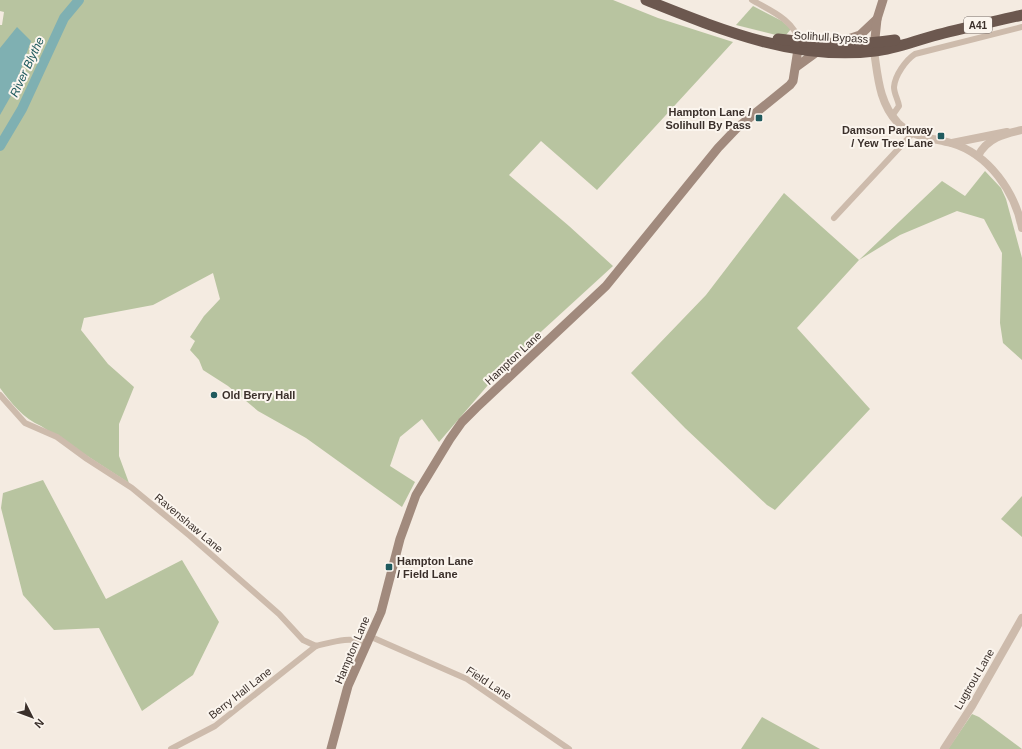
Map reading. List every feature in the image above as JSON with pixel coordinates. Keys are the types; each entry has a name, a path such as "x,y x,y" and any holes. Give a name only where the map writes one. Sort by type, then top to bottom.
{"highway":[{"name":"Solihull Bypass","path":"646,0 728,31 818,51 874,47 933,36 1022,15"},
{"name":"Solihull Bypass","path":"798,46 830,43 874,47"}],"main road":[{"path":"874,47 877,19 883,0"},
{"path":"830,43 860,35 877,19"},
{"name":"Hampton Lane","path":"331,749 348,686 381,612 402,533 416,495 439,456 462,422 597,296 616,275 718,148 738,128 790,85 793,81 796,67 798,46"},
{"path":"796,67 818,51"}],"street":[{"path":"752,0 784,19 797,34 798,46"},
{"path":"892,116 899,106 895,83 911,56 923,51 1022,27"},
{"path":"874,47 881,94 892,116 898,123 913,133 951,144 978,156 1004,183 1014,202 1022,224"},
{"path":"951,144 1022,130"},
{"path":"978,156 990,140 1007,132"},
{"path":"834,218 913,133"},
{"name":"Ravenshaw Lane","path":"0,395 25,422 57,437 87,459 132,488 190,536 279,614 303,640 316,646"},
{"name":"Lugtrout Lane","path":"944,749 979,694 1022,618"},
{"path":"316,646 339,640 368,639"},
{"name":"Field Lane","path":"368,639 467,679 569,749"},
{"name":"Berry Hall Lane","path":"171,749 215,726 316,646"}],"green space":[{"path":"0,0 613,0 658,18 733,42 597,190 541,141 509,175 613,266 507,363 439,442 422,419 400,437 390,466 415,482 402,507 306,438 258,411 228,386 203,370 199,360 190,350 195,341 190,337 204,316 220,299 213,273 153,305 84,318 81,330 108,364 134,387 119,424 119,456 129,483 29,419 9,400 0,388 0,25 2,25 4,12 0,11"},
{"path":"753,6 782,21 791,29 786,35 780,36 736,25"},
{"path":"985,171 1001,188 1006,199 1022,258 1022,360 1003,343 1000,323 1002,253 984,219 957,211 900,235 859,260 942,181 965,196"},
{"path":"784,193 859,260 797,328 870,409 775,510 767,505 685,428 631,373 706,295"},
{"path":"43,480 106,599 182,560 219,622 193,675 142,711 99,628 54,630 23,595 1,508 3,493"},
{"path":"1022,496 1022,537 1001,519"},
{"path":"972,714 979,717 1022,749 948,749"},
{"path":"762,717 820,749 741,749"}],"water":[{"path":"17,27 31,41 12,94 0,115 0,48"}],"waterway":[{"name":"River Blythe","path":"0,146 22,109 64,18 79,0"}],"place":[{"name":"Hampton Lane / Solihull By Pass","path":"759,118"},
{"name":"Damson Parkway / Yew Tree Lane","path":"941,136"},
{"name":"Old Berry Hall","path":"214,395"},
{"name":"Hampton Lane / Field Lane","path":"389,567"}]}
